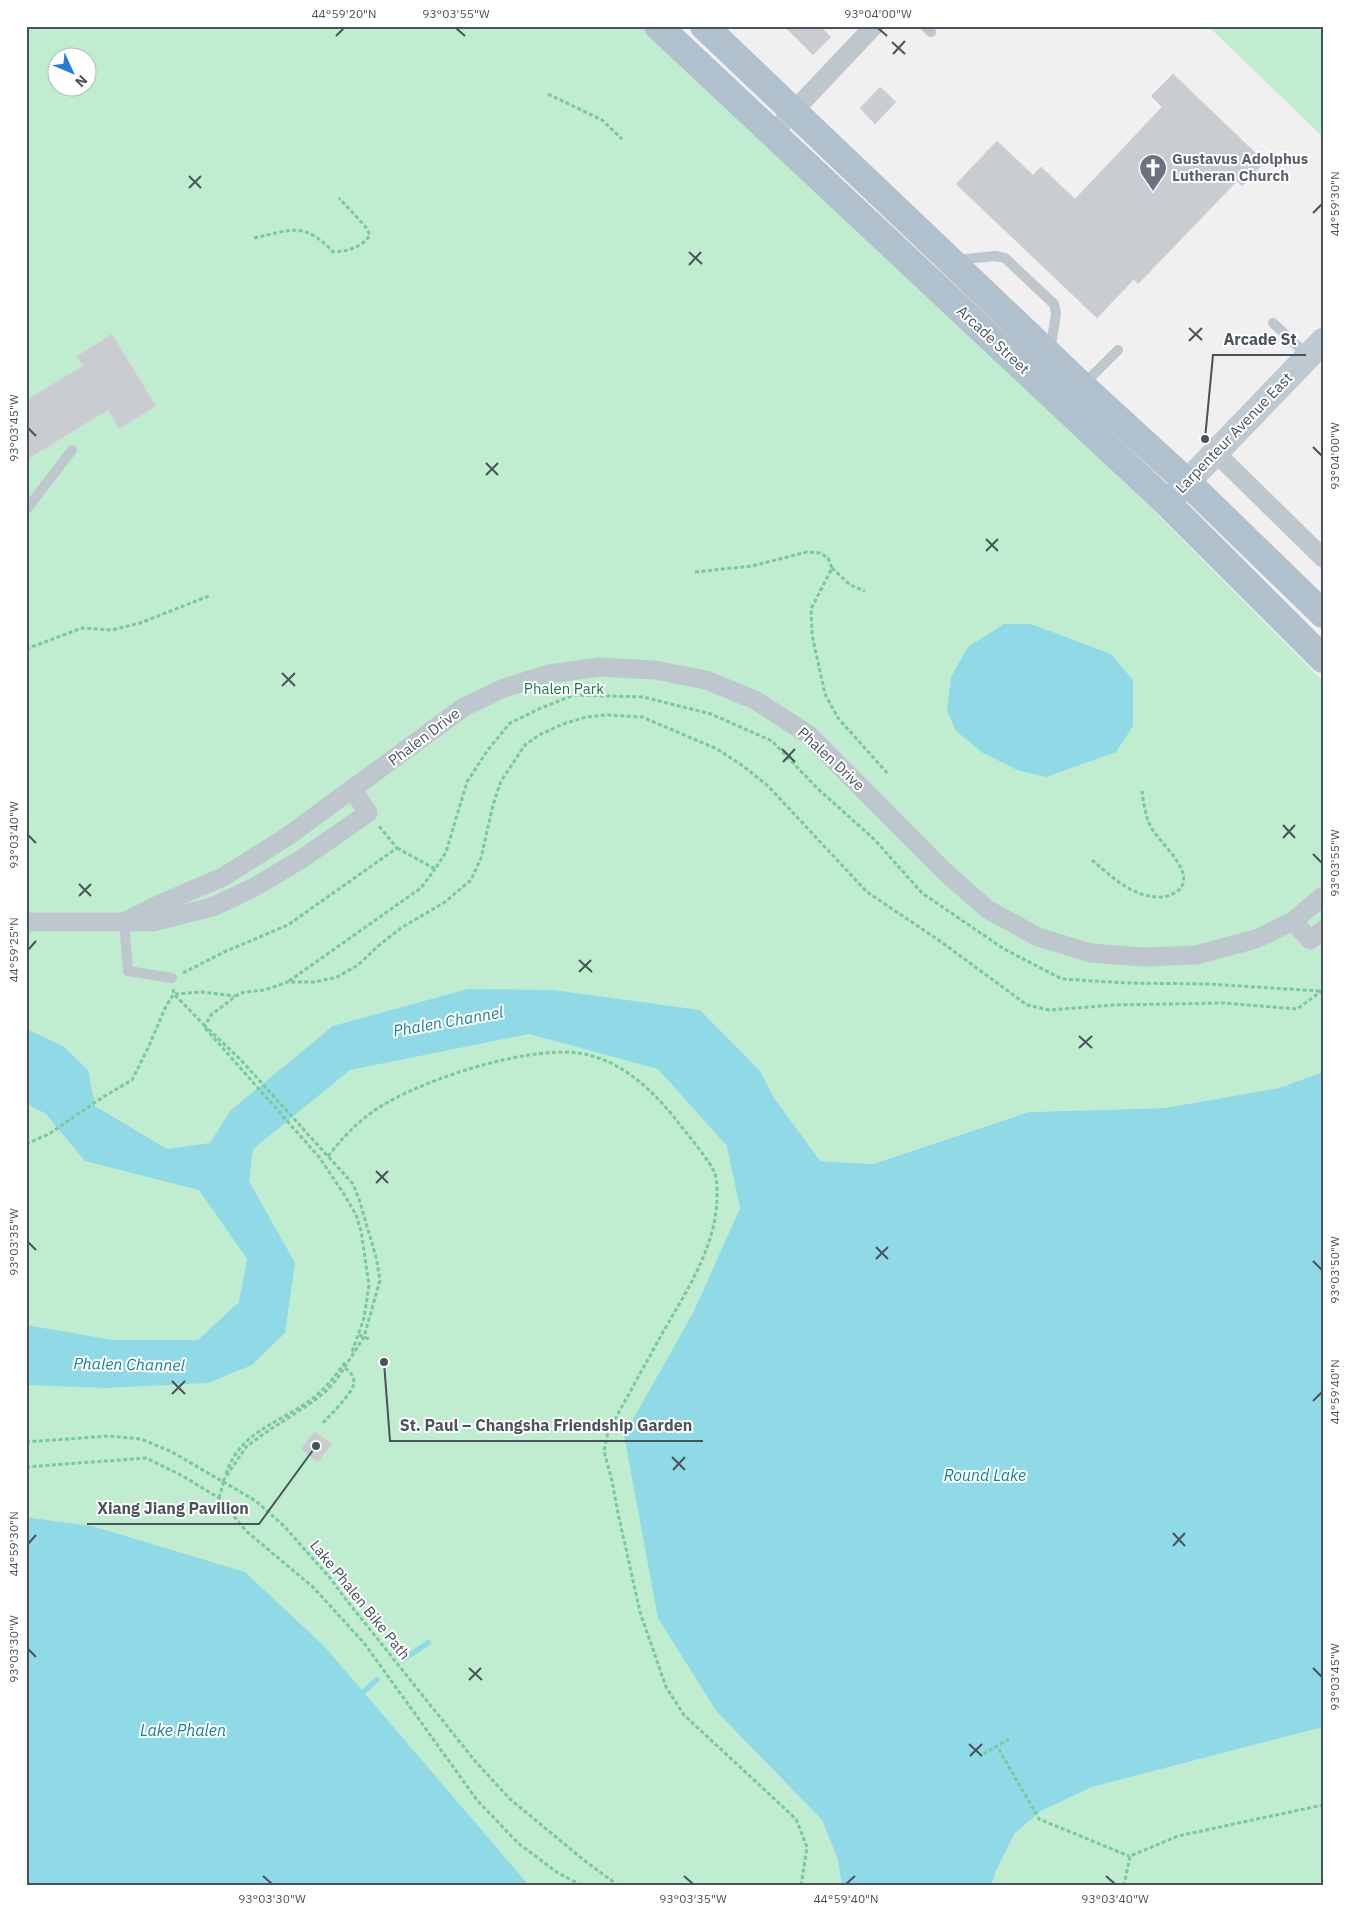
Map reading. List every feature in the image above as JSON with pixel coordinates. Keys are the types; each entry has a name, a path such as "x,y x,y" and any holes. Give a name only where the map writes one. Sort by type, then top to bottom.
{"main road":[{"name":"Arcade Street","path":"658,26 1167,503 1323,659"},
{"name":"Arcade Street","path":"704,26 1049,355 1187,482 1323,614"},
{"name":"Larpenteur Avenue East","path":"1167,503 1316,348"}],"street":[{"path":"772,134 874,26"},
{"path":"1216,452 1323,558"},
{"name":"Phalen Drive","path":"124,922 223,877 288,836 464,707 504,688 549,674 600,667 655,670 706,680 755,700 809,735 925,852 987,909 1038,937 1091,953 1144,956 1196,955 1256,939 1293,921 1323,896"},
{"path":"353,790 368,813"},
{"name":"Phalen Drive","path":"26,922 153,922 212,907 251,889 303,858 368,813"},
{"path":"1293,921 1310,940 1323,930"}],"lane":[{"path":"950,261 995,256 1005,258 1054,304 1056,314 1049,355"},
{"path":"1273,324 1316,348"},
{"path":"1082,386 1118,350"},
{"path":"26,510 72,450"},
{"path":"124,922 128,971 172,978"}],"path":[{"path":"548,94 602,120 622,138"},
{"path":"254,238 294,229 308,232 320,238 333,252 347,252 364,244 370,235 365,226 339,198"},
{"path":"695,572 752,566 807,552 820,552 828,558 832,568 850,585 865,591"},
{"path":"832,568 811,610 812,635 825,694 838,718 888,774"},
{"path":"26,649 82,628 112,630 140,623 209,596"},
{"path":"205,1026 211,1015 235,996 240,993 264,990 288,982 421,888 446,852 467,782 487,751 510,723 574,695 642,697 711,714 772,741 816,788 874,840 922,893 1004,949 1062,979 1127,983 1208,984 1322,991"},
{"path":"288,982 315,982 338,978 358,965 400,928 445,902 472,880 481,858 493,805 501,781 525,745 539,735 563,724 586,717 606,715 642,717 717,749 743,766 768,786 867,892 940,941 1028,1005 1049,1010 1112,1005 1224,1003 1296,1009 1322,991"},
{"path":"1092,860 1125,887 1146,895 1163,898 1177,892 1184,884 1184,874 1178,862 1151,828 1145,812 1142,791"},
{"path":"368,813 397,848 435,869"},
{"path":"219,1498 224,1481 246,1447 262,1434 312,1403 325,1392 364,1337 380,1280 376,1257 360,1199 353,1184 240,1059 174,994 172,978 224,952 288,925 397,848"},
{"path":"174,994 202,992 235,996"},
{"path":"26,1144 49,1134 103,1097 132,1080 166,1006 174,994"},
{"path":"205,1026 309,1146 344,1194 361,1231 369,1285 364,1318 359,1335 353,1351 344,1366"},
{"path":"328,1156 350,1130 372,1112 402,1096 473,1068 522,1055 556,1051 589,1055 617,1066 636,1077 675,1118 715,1174 717,1194 715,1216 708,1245 690,1286 608,1432 604,1451 640,1612 666,1687 684,1714 796,1819 807,1847 801,1886"},
{"path":"359,1335 368,1339"},
{"path":"323,1423 353,1388 354,1380 351,1373 344,1366"},
{"name":"Lake Phalen Bike Path","path":"26,1442 109,1436 141,1439 172,1452 256,1501 284,1526 330,1578 475,1761 510,1799 585,1861 619,1886"},
{"path":"26,1467 146,1458 219,1498 246,1531 313,1587 364,1643 477,1800 518,1843 558,1873 583,1886"},
{"path":"1009,1739 1001,1744 993,1748 985,1753 997,1746 1002,1754 1038,1819 1130,1856 1178,1836 1323,1806"},
{"path":"1124,1886 1130,1856"}],"green space":[{"name":"Phalen Park","path":"26,26 642,26 1148,505 1323,681 1323,1072 1279,1088 1164,1108 1029,1112 873,1164 820,1161 740,1208 692,1315 717,1712 822,1820 838,1860 842,1886 533,1886 92,1526 26,1517"},
{"path":"1208,26 1323,26 1323,137"},
{"path":"1323,1727 1323,1886 991,1886 996,1871 1015,1833 1041,1811 1092,1787"}],"water":[{"path":"1004,624 1031,624 1111,654 1133,680 1133,726 1116,752 1046,777 1017,770 983,753 956,731 947,710 951,677 968,647"},
{"name":"Round Lake","path":"468,989 553,990 700,1010 760,1071 774,1098 820,1161 873,1164 1029,1112 1164,1108 1279,1088 1323,1072 1323,1727 1092,1787 1041,1811 1015,1833 996,1871 991,1886 842,1886 838,1860 822,1820 717,1712 658,1618 624,1435 692,1315 740,1208 727,1146 658,1069 529,1034 350,1070 253,1149 249,1181 295,1263 285,1333 252,1365 208,1383 106,1388 26,1385 26,1325 113,1340 198,1340 239,1302 247,1259 199,1190 85,1161 46,1114 26,1103 26,1029 63,1046 88,1070 95,1106 167,1149 210,1143 231,1110 333,1026"},
{"name":"Lake Phalen","path":"26,1517 92,1526 245,1572 325,1647 526,1882 533,1886 26,1886"}],"building":[{"path":"784,26 820,26 831,37 813,55"},
{"name":"Gustavus Adolphus Lutheran Church","path":"1173,74 1265,162 1242,186 1237,181 1138,284 1134,279 1097,318 956,184 997,141 1033,175 1041,167 1075,199 1162,107 1151,96"},
{"path":"880,87 896,102 875,124 860,108"},
{"path":"112,334 156,406 119,429 108,410 26,460 26,400 83,366 77,356"},
{"path":"314,1431 332,1444 318,1462 301,1449"}],"waterway":[{"path":"402,1660 428,1643"},
{"path":"363,1692 377,1680"}],"place":[{"name":"Gustavus Adolphus Lutheran Church","path":"1153,192"},
{"name":"Arcade St","path":"1205,439"},
{"name":"St. Paul – Changsha Friendship Garden","path":"384,1362"},
{"name":"Xiang Jiang Pavilion","path":"316,1446"}],"water label":[{"name":"Phalen Channel","path":"448,1021"},
{"name":"Phalen Channel","path":"129,1364"}]}
